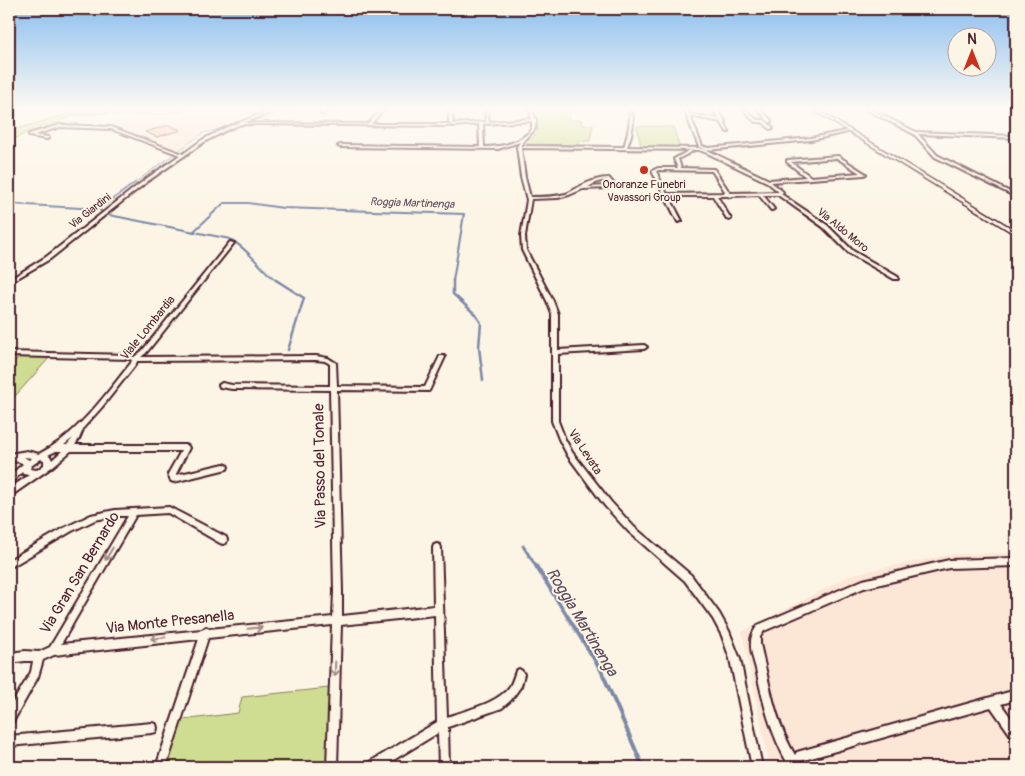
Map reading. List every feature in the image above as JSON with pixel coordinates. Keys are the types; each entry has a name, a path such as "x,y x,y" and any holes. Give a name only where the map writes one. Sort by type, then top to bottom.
{"street":[{"path":"155,145 180,155"},
{"name":"Via Giardini","path":"9,282 48,258 147,180 195,145"},
{"path":"340,146 502,148 509,145"},
{"path":"700,145 701,149"},
{"path":"519,147 701,149 743,145"},
{"path":"874,145 1016,233"},
{"path":"926,145 936,156 1016,196"},
{"name":"Via Levata","path":"519,147 523,177 529,198 523,236 524,250 554,308 556,352 555,415 562,439 570,454 608,504 631,529 688,578 716,616 736,659 758,767"},
{"path":"680,169 676,159 701,149"},
{"name":"Via Aldo Moro","path":"701,149 768,181 781,192 780,194 825,226 851,252 896,278"},
{"path":"768,181 810,178 864,174 838,157 788,161 810,178"},
{"path":"680,221 654,170 713,170 730,196"},
{"path":"529,198 560,197 580,188 601,180 608,179 612,184 608,187 580,188"},
{"path":"666,195 761,196 780,194"},
{"path":"715,196 729,219"},
{"path":"761,196 772,209"},
{"name":"Viale Lombardia","path":"9,480 28,463 60,444 81,426 232,243"},
{"path":"556,352 644,347"},
{"path":"9,354 129,357 135,359"},
{"path":"222,385 232,388 427,389 442,357"},
{"name":"Via Passo del Tonale","path":"135,359 326,359 333,363 338,591 332,767"},
{"name":"Viale Lombardia","path":"9,493 48,466 71,447 81,426"},
{"path":"50,449 71,447 186,448 172,474 174,479 224,467"},
{"path":"9,458 27,454 48,458 48,466"},
{"path":"9,458 20,459 28,463 26,472 38,473"},
{"path":"9,564 69,529 94,517 115,513 169,510 223,540"},
{"name":"Via Gran San Bernardo","path":"53,650 134,512"},
{"path":"437,548 444,767"},
{"path":"1016,562 948,564 863,584 761,628 756,636 755,644 781,740 794,766 802,756 811,752 1016,695"},
{"name":"Via Monte Presanella","path":"9,658 39,657 53,650 206,632 439,610"},
{"path":"161,767 206,632"},
{"path":"9,718 35,674 39,657"},
{"path":"372,767 443,724 498,704 508,697 516,686 519,674"},
{"path":"994,702 1016,733"},
{"path":"9,741 152,728"}],"shaded area":[{"path":"160,145 184,145 176,151"},
{"path":"1016,553 1016,767 770,767 742,632 853,574 953,554"}],"green space":[{"path":"641,145 679,145 680,148 641,147"},
{"path":"19,357 50,357 9,403 9,367"},
{"path":"329,688 328,767 166,767 182,720 238,713 242,697"}],"waterway":[{"path":"133,184 186,145"},
{"path":"99,209 135,183"},
{"name":"Roggia Martinenga","path":"193,232 224,203 248,203 283,208 464,214 453,281"},
{"path":"9,204 99,209"},
{"path":"99,209 104,214 193,232"},
{"path":"193,232 230,239 237,243 277,281"},
{"path":"276,280 304,298 288,350"},
{"name":"Roggia Martinenga","path":"453,281 453,294 476,315 481,323 479,347 483,380"},
{"name":"Roggia Martinenga","path":"523,546 537,568"},
{"name":"Roggia Martinenga","path":"536,566 601,670 643,767"}],"place":[{"name":"Onoranze Funebri Vavassori Group","path":"644,170"}]}
